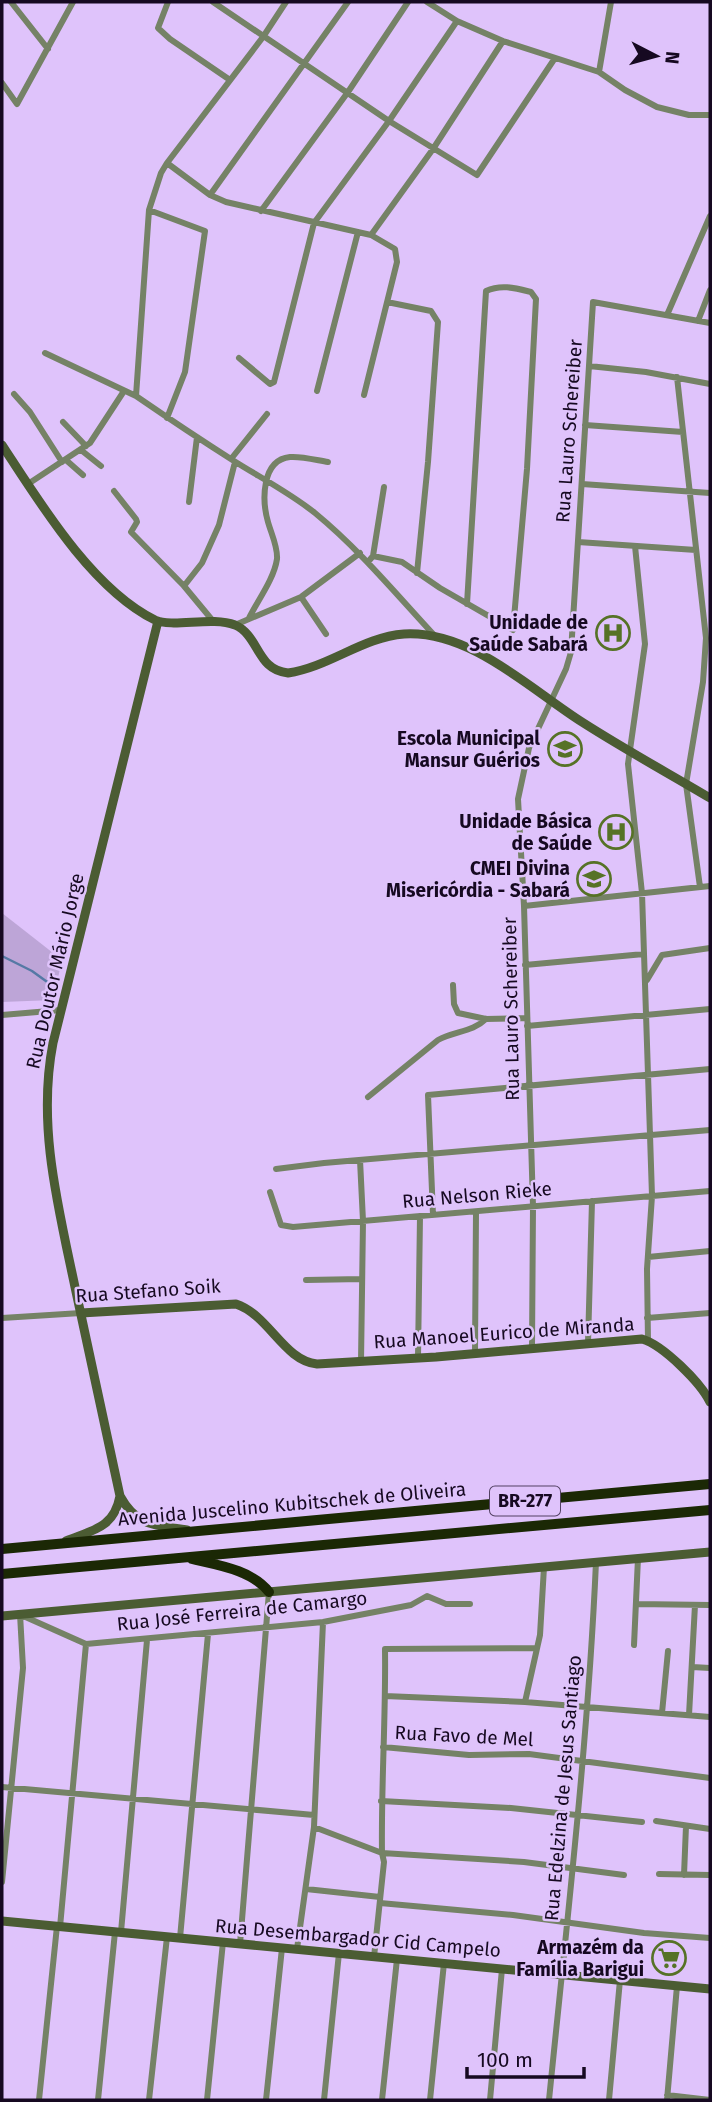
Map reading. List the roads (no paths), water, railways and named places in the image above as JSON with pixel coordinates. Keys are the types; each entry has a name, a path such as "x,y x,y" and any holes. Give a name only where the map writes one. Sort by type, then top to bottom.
{"highway":[{"name":"Avenida Juscelino Kubitschek de Oliveira","path":"2,1549 710,1485"},
{"name":"BR-277","path":"2,1574 710,1510"},
{"path":"179,1556 244,1574 257,1580 269,1592"}],"street":[{"path":"11,2 48,49"},
{"path":"2,83 17,104 72,2"},
{"path":"167,2 158,28 230,80"},
{"path":"216,2 263,37 389,121 477,175 555,58"},
{"path":"136,397 149,210 167,163 263,37 286,2"},
{"path":"210,195 348,2"},
{"path":"261,211 348,92 408,2"},
{"path":"427,2 457,21 503,41 599,72 657,107 689,115 710,115"},
{"path":"599,72 611,2"},
{"path":"239,358 270,384 274,382 314,223 389,121 457,21"},
{"path":"371,235 433,149 503,41"},
{"path":"167,163 210,195 226,202 371,235 395,248 398,255 364,395"},
{"path":"149,210 205,231 186,372 167,418"},
{"path":"710,216 667,315 710,323"},
{"path":"317,391 358,232"},
{"path":"370,559 402,562 467,604 513,630 527,469 536,299 531,292 510,287 494,287 486,291 467,604"},
{"path":"698,321 710,290"},
{"path":"387,302 430,311 438,322 417,573"},
{"name":"Rua Lauro Schereiber","path":"532,1348 533,1206 524,906 518,822 519,787 529,748 566,669 571,652 593,302 667,315"},
{"path":"45,353 136,397 313,512 370,559 435,636"},
{"path":"589,366 710,384"},
{"path":"677,377 708,638 686,784 700,887"},
{"path":"28,484 84,448 94,438 124,391"},
{"path":"14,394 64,461 83,475"},
{"path":"184,586 202,563 219,525 233,460 267,414"},
{"path":"63,422 101,466"},
{"path":"585,425 683,432"},
{"path":"189,502 197,438"},
{"path":"2,445 95,574 116,594 158,621 213,621 235,625 244,632 268,665 288,673 389,636 435,636 468,648 551,699 583,723 710,798"},
{"path":"249,618 272,574 277,556 264,501 266,480 271,470 281,460 291,457 328,462"},
{"path":"582,484 710,493"},
{"path":"370,559 384,487"},
{"path":"114,491 136,519 131,532 184,586 213,621"},
{"path":"578,542 696,550"},
{"path":"635,546 645,644 640,692 629,750 629,771 642,893 652,1196 648,1257 648,1341"},
{"path":"235,625 301,597 360,553"},
{"path":"301,597 326,634"},
{"name":"Rua Doutor Mário Jorge","path":"120,1496 58,1206 48,1133 47,1078 61,1010 158,621"},
{"path":"524,906 710,886"},
{"path":"645,983 662,955 710,948"},
{"path":"525,965 644,954"},
{"path":"453,985 454,1004 458,1013 526,1022 710,1009"},
{"path":"2,1015 61,1010"},
{"path":"368,1097 438,1040 474,1028 486,1018"},
{"path":"433,1215 428,1095 710,1069"},
{"path":"276,1169 710,1130"},
{"path":"360,1160 363,1221 361,1362"},
{"name":"Rua Nelson Rieke","path":"270,1192 279,1221 285,1226 710,1191"},
{"path":"588,1343 592,1201"},
{"path":"475,1212 475,1353"},
{"path":"418,1358 420,1216"},
{"path":"648,1257 710,1251"},
{"path":"306,1280 362,1279"},
{"name":"Rua Stefano Soik","path":"2,1318 236,1304 256,1314 297,1356 307,1363 317,1364"},
{"path":"648,1318 710,1313"},
{"name":"Rua Manoel Eurico de Miranda","path":"317,1364 629,1339 648,1341 665,1353 693,1379 710,1402"},
{"path":"120,1496 139,1520 195,1531"},
{"path":"61,1543 107,1523 116,1512 120,1496"},
{"path":"2,1616 710,1552"},
{"path":"634,1645 638,1558"},
{"name":"Rua Edelzina de Jesus Santiago","path":"549,2100 577,1815 596,1562"},
{"path":"525,1702 541,1622 544,1567"},
{"path":"240,1944 269,1592"},
{"name":"Rua José Ferreira de Camargo","path":"20,1614 86,1644 323,1622 411,1605 427,1596 446,1604 470,1604"},
{"path":"636,1604 710,1605"},
{"path":"689,1715 695,1605"},
{"path":"2,1882 23,1668 20,1614"},
{"path":"297,1949 314,1827 323,1622"},
{"path":"180,1938 208,1634"},
{"path":"97,2100 133,1799 147,1640"},
{"path":"39,2100 86,1644"},
{"path":"374,1957 384,1862 381,1801 384,1649 537,1648"},
{"path":"662,1713 668,1651"},
{"path":"692,1667 710,1668"},
{"path":"385,1696 525,1702 710,1717"},
{"name":"Rua Favo de Mel","path":"383,1747 469,1755 520,1753 710,1778"},
{"path":"2,1787 314,1815"},
{"path":"381,1801 521,1809 642,1822"},
{"path":"656,1822 710,1829"},
{"path":"684,1875 686,1826"},
{"path":"314,1827 382,1853 524,1862 624,1875"},
{"path":"659,1874 710,1875"},
{"path":"306,1889 644,1933 710,1938"},
{"name":"Rua Desembargador Cid Campelo","path":"2,1921 710,1989"},
{"path":"149,2100 167,1937"},
{"path":"207,2100 223,1942"},
{"path":"266,2100 282,1948"},
{"path":"324,2100 339,1953"},
{"path":"382,2100 397,1959"},
{"path":"430,2100 444,1963"},
{"path":"489,2100 502,1969"},
{"path":"609,2100 620,1980"},
{"path":"677,1986 667,2098 710,2100"}],"waterway":[{"path":"2,956 32,971 50,984"}],"place":[{"name":"Unidade de Saúde Sabará","path":"613,633"},
{"name":"Escola Municipal Mansur Guérios","path":"565,749"},
{"name":"Unidade Básica de Saúde","path":"616,832"},
{"name":"CMEI Divina Misericórdia - Sabará","path":"594,879"},
{"name":"Armazém da Família Barigui","path":"669,1958"}]}
